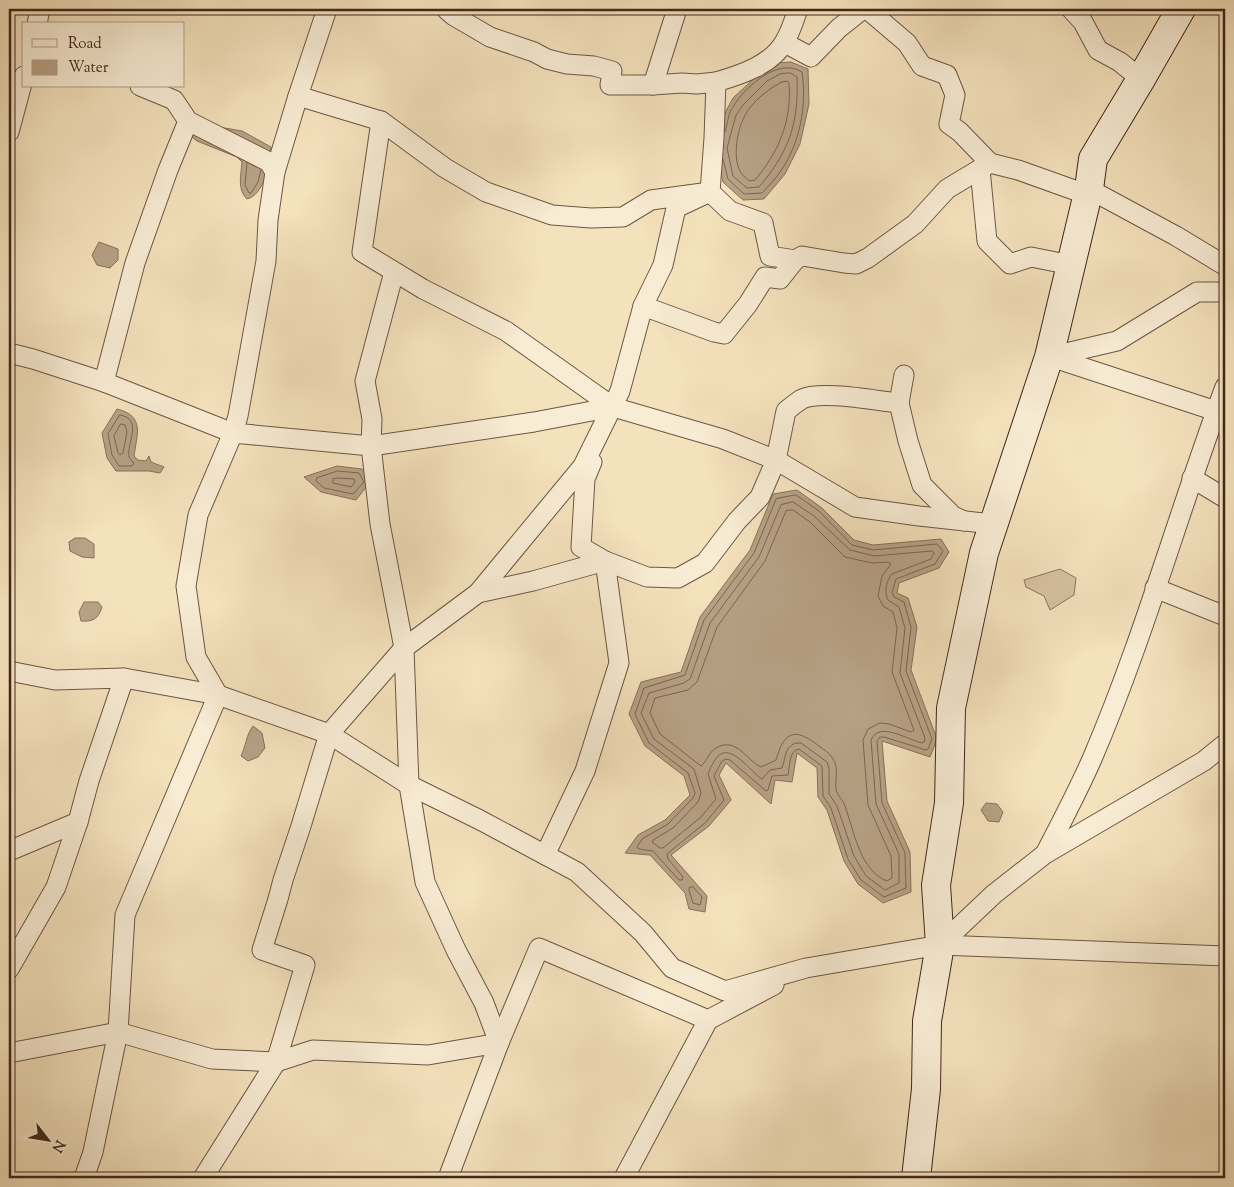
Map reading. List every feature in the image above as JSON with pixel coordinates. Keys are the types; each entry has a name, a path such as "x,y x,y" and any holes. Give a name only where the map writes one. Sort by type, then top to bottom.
{"street":[{"path":"37,22 40,9"},
{"path":"218,695 196,656 186,586 198,515 238,416 266,260 268,220 275,172 327,9"},
{"path":"446,9 454,16 490,36 534,52 547,59 567,64 594,66 612,71 610,85 716,82 743,74 774,55 784,43 798,9"},
{"path":"653,85 676,9"},
{"path":"784,43 811,57 839,28 865,9 907,43 922,66 947,75 955,96 949,124 960,132 985,166 987,241 1010,264 1031,257 1070,265"},
{"path":"1071,9 1083,22 1098,50 1120,62 1141,79"},
{"path":"916,1178 926,1089 927,1021 940,945 936,885 949,803 951,708 984,553 1050,357 1093,159 1181,9"},
{"path":"710,192 716,82"},
{"path":"9,132 22,83"},
{"path":"145,88 174,100 188,121 269,162 275,172"},
{"path":"298,96 382,121 445,168 486,192 552,215 591,218 623,217 651,200 710,192"},
{"path":"104,382 135,263 168,170 188,121"},
{"path":"382,121 362,252 423,289 506,331 613,407 723,439 776,460 854,507 993,524"},
{"path":"643,306 724,334 748,304 765,277 780,279 796,260 802,256 856,264 868,258 915,224 947,189 985,166 1018,170 1077,191 1088,189 1225,264 1218,292 1197,292 1117,341 1050,357"},
{"path":"710,192 730,211 763,223 770,256 796,260"},
{"path":"710,192 676,208 663,264 643,306 620,391 585,479 581,547 605,561 646,577 678,578 705,564 737,521 760,497 776,460 786,411 802,399 816,396 837,396 899,403"},
{"path":"394,272 365,381 372,419 370,446 380,524 404,648 409,785 425,882 456,950 484,1003 499,1043"},
{"path":"9,353 104,382 233,432 370,446 534,422 613,407"},
{"path":"1050,357 1221,412"},
{"path":"904,375 899,403 908,441 922,485 952,516 965,521"},
{"path":"1045,854 1092,760 1155,588 1192,478 1221,412 1225,387"},
{"path":"203,1178 276,1062 305,965 262,950 282,880 302,826 329,734 404,648 478,593 583,466 613,407"},
{"path":"1192,478 1225,498"},
{"path":"478,593 533,581 605,561"},
{"path":"545,855 585,771 620,663 605,561"},
{"path":"1155,588 1225,616"},
{"path":"9,671 55,680 124,678 218,695 329,734 409,785 576,872 643,933 672,968 725,991 806,968 940,945 1225,956"},
{"path":"9,969 56,887 124,678"},
{"path":"84,1178 92,1152 118,1032 125,915 218,695"},
{"path":"940,945 994,894 1045,854 1204,761 1225,744"},
{"path":"9,852 78,822"},
{"path":"448,1178 499,1043 539,948 708,1020"},
{"path":"624,1178 708,1020 806,968"},
{"path":"9,1053 118,1032 212,1059 276,1062 313,1050 428,1055 499,1043"}],"shaded area":[{"path":"1060,569 1076,578 1074,595 1050,610 1044,596 1026,587 1024,580"}],"water":[{"path":"791,62 808,69 809,104 800,144 785,174 764,199 743,200 723,182 715,147 726,111 733,98 761,72 776,63"},
{"path":"207,125 242,131 271,147 270,161 265,177 262,185 253,196 247,199 242,191 240,182 242,162 237,157 197,141 192,137 191,133"},
{"path":"99,242 118,249 118,260 110,268 97,265 92,255"},
{"path":"117,409 132,416 135,421 137,433 134,456 138,460 146,461 149,456 151,462 164,467 160,473 116,471 107,458 102,433"},
{"path":"337,466 362,469 371,481 356,500 321,492 304,477"},
{"path":"797,490 822,508 854,540 873,545 941,539 949,552 939,568 899,583 897,593 908,598 917,627 911,670 937,739 930,757 882,741 887,801 910,852 911,892 883,903 858,884 844,861 827,810 818,797 817,768 797,753 792,782 775,780 771,804 726,763 719,775 731,800 709,826 671,855 707,896 705,912 689,909 685,893 650,855 625,853 638,835 665,820 690,795 684,776 645,746 629,714 641,682 681,672 700,617 750,550 773,494"},
{"path":"75,538 85,538 94,544 94,558 82,557 70,551 69,542"},
{"path":"84,602 98,602 102,607 94,619 81,621 79,612"},
{"path":"253,726 262,733 265,748 258,757 248,761 241,756"},
{"path":"986,803 997,804 1003,812 999,822 988,821 981,810"}]}
